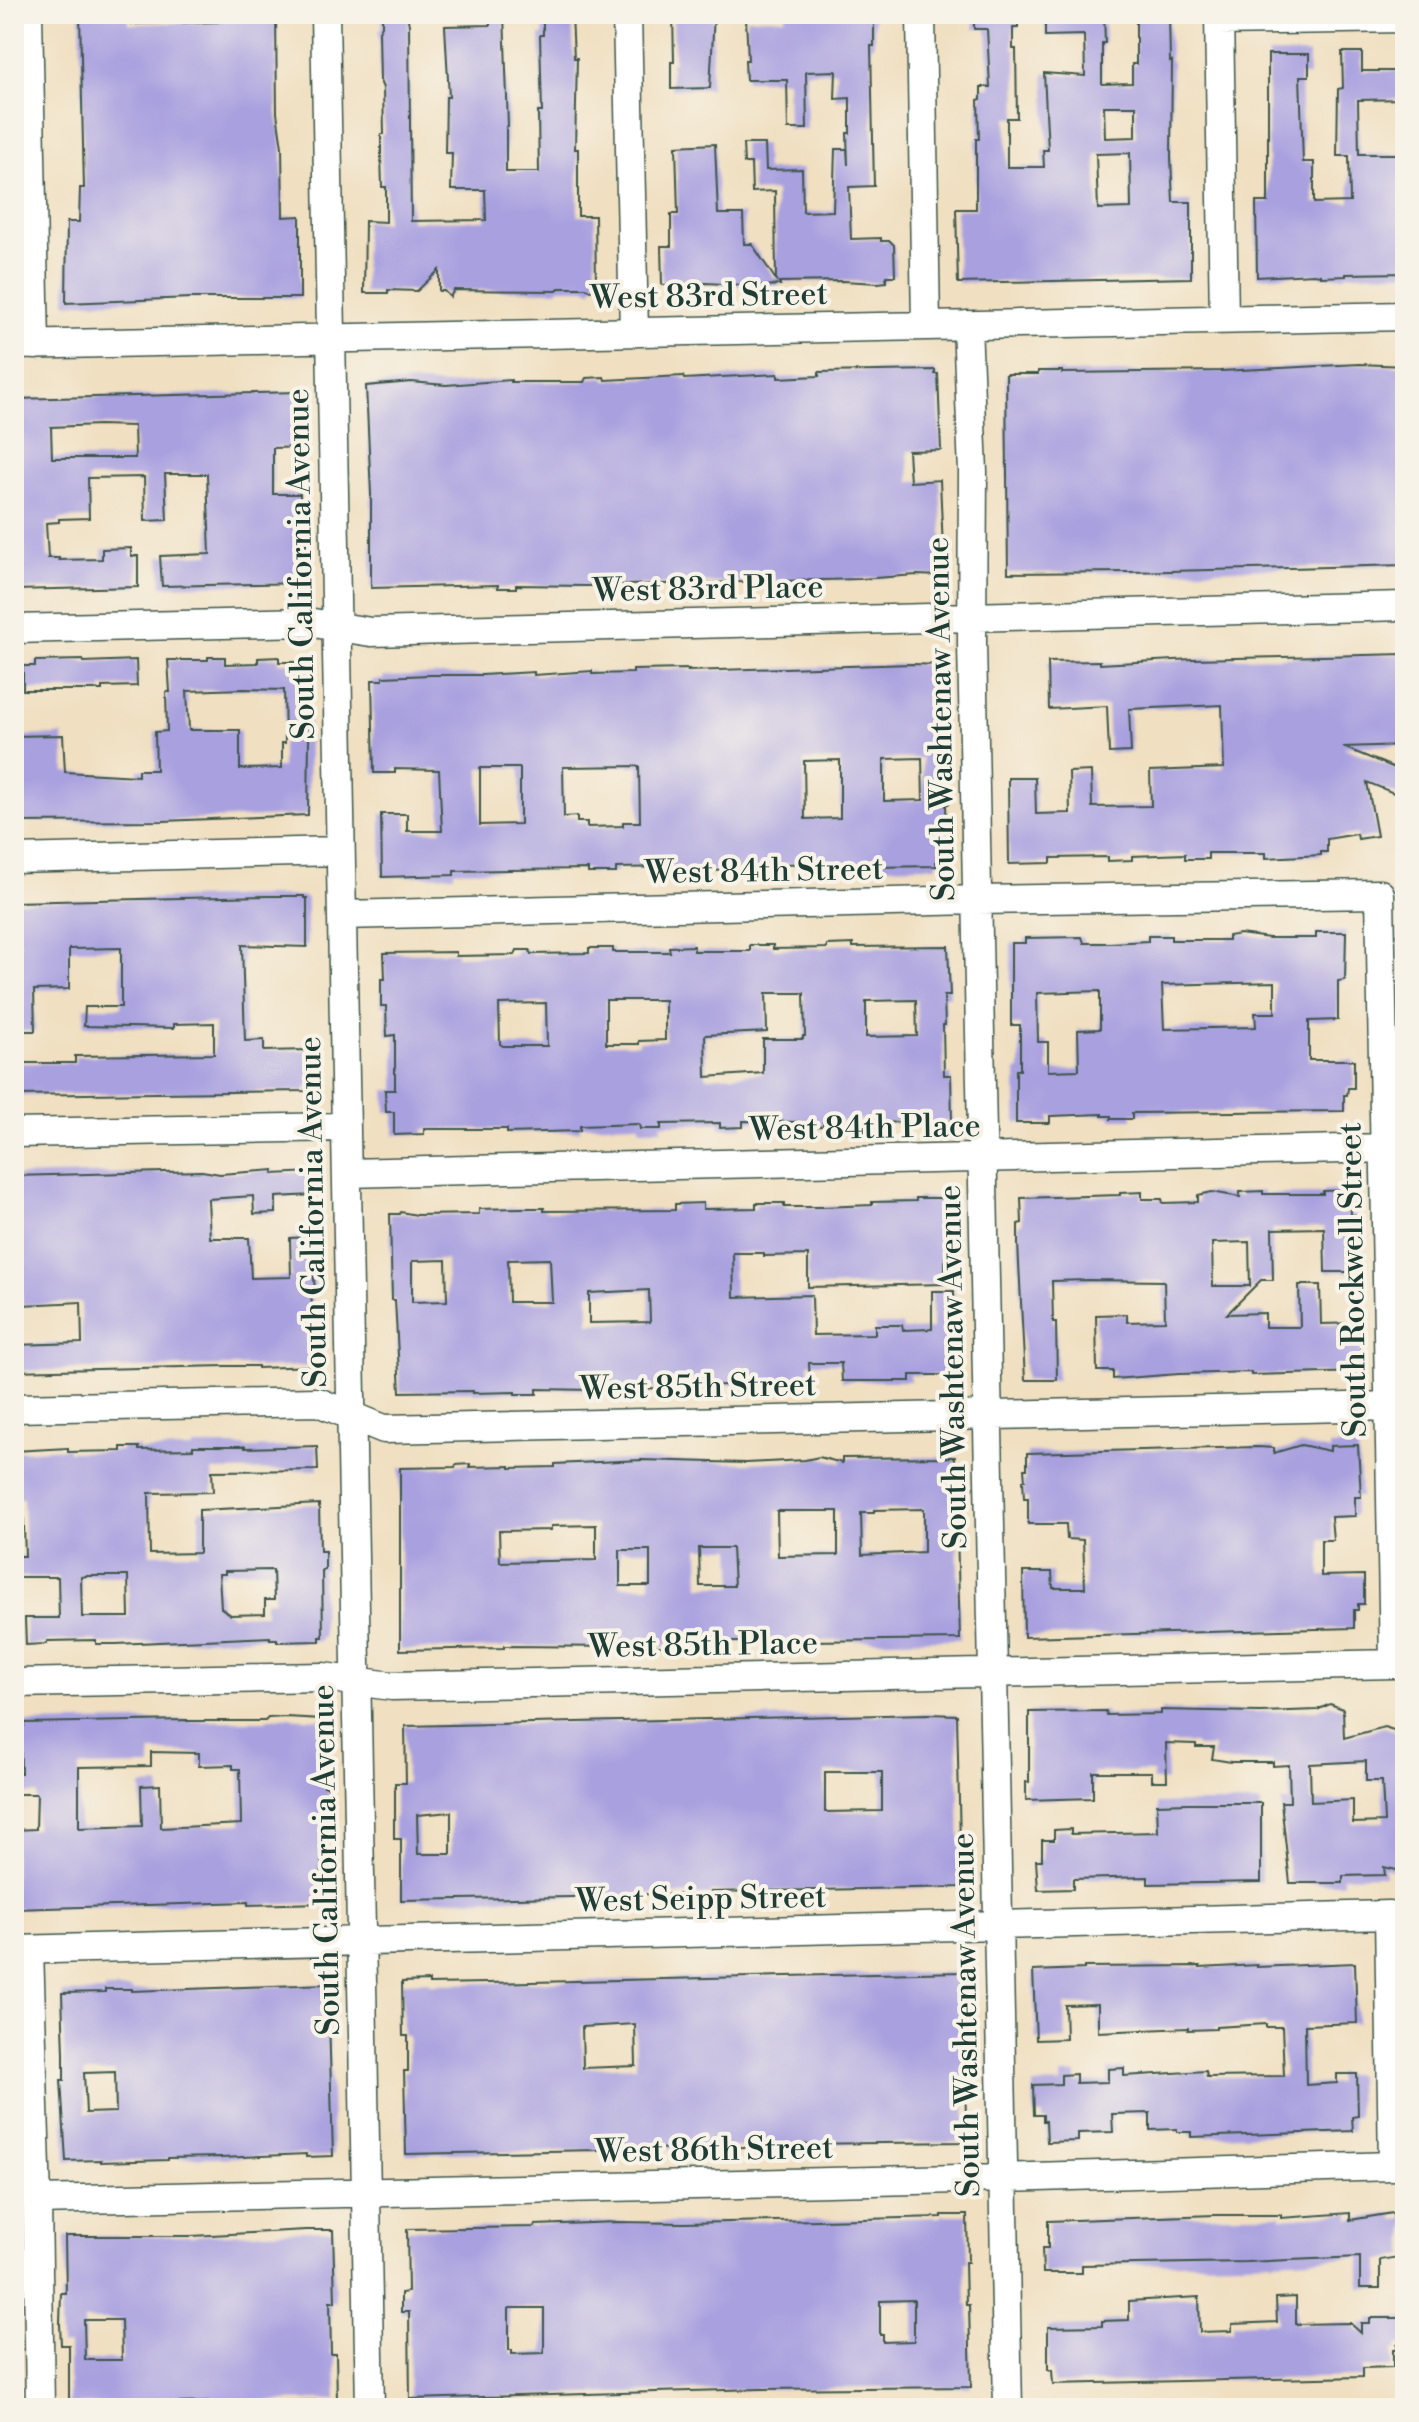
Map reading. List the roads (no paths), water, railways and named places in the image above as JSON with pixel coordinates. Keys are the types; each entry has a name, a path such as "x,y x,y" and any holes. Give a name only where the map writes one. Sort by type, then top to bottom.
{"street":[{"path":"25,345 28,14"},
{"name":"South California Avenue","path":"325,14 370,2408"},
{"path":"627,14 634,332"},
{"path":"921,14 926,326"},
{"path":"1224,319 1219,18 1405,18"},
{"name":"West 83rd Street","path":"25,345 1405,316"},
{"name":"South Washtenaw Avenue","path":"967,325 973,472 977,900 1008,2408"},
{"name":"West 83rd Place","path":"14,629 307,622 371,632 1405,606"},
{"path":"14,859 340,851"},
{"name":"West 84th Street","path":"342,915 1380,894"},
{"name":"South Rockwell Street","path":"1380,894 1394,1664"},
{"path":"14,1133 346,1127"},
{"name":"West 84th Place","path":"347,1173 1386,1148"},
{"name":"West 85th Street","path":"14,1408 318,1402 384,1429 1389,1406"},
{"name":"West 85th Place","path":"14,1683 323,1677 392,1686 1394,1664"},
{"name":"West Seipp Street","path":"21,1950 1389,1915 1393,2166"},
{"path":"21,1950 37,2200 40,2408"},
{"name":"West 86th Street","path":"37,2200 1393,2166"}]}
